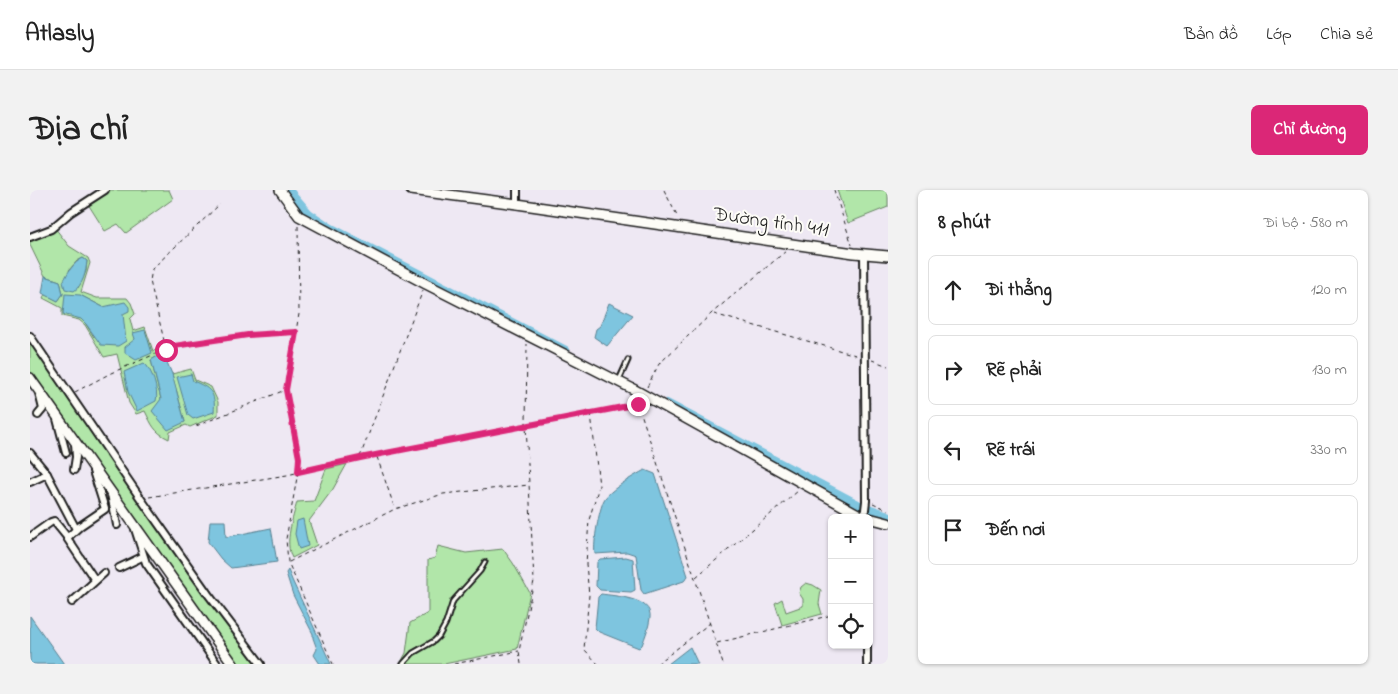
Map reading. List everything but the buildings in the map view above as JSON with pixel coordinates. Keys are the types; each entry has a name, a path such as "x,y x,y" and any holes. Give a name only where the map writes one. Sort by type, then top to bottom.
{"main road":[{"path":"280,190 299,216 426,284 620,379 643,394 858,514"},
{"name":"Đường tỉnh 411","path":"410,190 854,253 888,256"},
{"path":"30,378 233,664"},
{"path":"873,520 888,524"}],"street":[{"path":"30,237 51,229 71,212 105,190"},
{"path":"516,204 517,190"},
{"path":"864,253 866,358 865,514"},
{"path":"30,336 141,499 208,594 261,664"},
{"path":"38,390 43,409 38,415"},
{"path":"56,415 66,454"},
{"path":"74,442 76,457 74,470"},
{"path":"30,453 47,474 76,529"},
{"path":"68,537 105,508 90,464"},
{"path":"30,482 47,474"},
{"path":"111,493 117,525"},
{"path":"30,537 54,521 68,537 67,540 95,580"},
{"path":"135,527 142,557 216,664"},
{"path":"119,568 142,557"},
{"path":"72,602 104,573"},
{"path":"867,649 867,664"}],"lane":[{"path":"620,379 628,360"},
{"path":"403,664 414,653 439,636 446,623 453,601 480,571 485,562"}],"path":[{"path":"664,190 678,217 678,227"},
{"path":"834,190 846,222 854,253"},
{"path":"166,350 150,281 152,269 220,204"},
{"path":"299,216 297,230 299,314 286,390 299,458 286,539 288,562 333,664"},
{"path":"643,394 659,364 712,313 795,244"},
{"path":"360,458 426,284"},
{"path":"712,313 888,366"},
{"path":"70,394 111,373 174,346 248,335 296,332"},
{"path":"521,664 519,651 534,581 526,425 527,335"},
{"path":"633,388 723,664"},
{"path":"196,426 286,390"},
{"path":"141,499 287,475 360,458 638,404"},
{"path":"591,412 598,486 589,520 586,564 589,595 584,649 598,664"},
{"path":"376,456 395,510"},
{"path":"695,577 806,484"},
{"path":"288,562 395,510 443,494 529,485"},
{"path":"866,500 888,510"},
{"path":"716,643 828,616"},
{"path":"657,664 710,623"},
{"path":"454,664 519,651"}],"green space":[{"path":"109,190 169,190 173,199 126,233 118,224 105,231 88,204"},
{"path":"837,190 888,190 888,207 848,223"},
{"path":"55,228 69,246 88,258 90,263 81,292 97,298 127,298 135,314 130,319 133,331 145,327 153,351 161,349 163,353 151,360 161,399 185,422 172,374 191,369 195,380 211,387 218,402 218,415 190,427 186,425 170,432 169,439 157,431 145,411 136,414 129,403 117,354 104,357 85,325 79,320 62,316 62,308 43,298 45,294 58,301 63,294 60,281 45,276 30,245 30,239","holes":["83,258 87,261 86,271 78,288 69,270 77,261","80,295 103,307 94,337 81,319"]},
{"path":"30,340 257,664 237,664 30,373"},
{"path":"347,464 333,489 309,521 317,545 292,558 289,537 297,502 314,501 326,469"},
{"path":"438,546 466,553 503,549 530,593 517,649 444,664 400,664 406,653 410,623 428,613 428,560 435,558"},
{"path":"806,583 821,590 819,604 822,614 782,625 775,603 782,599 786,612 803,606 803,599 799,593 801,587"}],"water":[{"path":"83,258 87,261 82,282 74,291 65,289 63,282 67,275 74,265"},
{"path":"45,276 60,281 63,294 58,301 42,293"},
{"path":"65,294 80,295 103,307 125,302 129,307 129,311 123,314 126,341 118,346 101,345 81,319 63,314"},
{"path":"609,303 633,315 607,346 594,337"},
{"path":"145,330 152,353 136,360 125,353 125,347 135,339 133,333"},
{"path":"163,353 172,374 185,422 168,430 152,411 161,399 151,360"},
{"path":"144,363 152,375 157,397 156,401 137,411 128,392 124,372"},
{"path":"191,374 193,381 208,389 213,395 214,400 214,412 193,419 188,415 177,377"},
{"path":"645,470 655,474 688,576 684,581 644,594 641,590 636,555 627,552 595,554 595,542 600,511 606,496"},
{"path":"303,519 308,546 299,549 295,534 297,521"},
{"path":"210,521 225,521 226,537 271,528 277,562 231,568 221,559 208,542"},
{"path":"626,557 633,559 635,590 631,592 600,590 596,586 597,562 600,559"},
{"path":"288,570 331,664 320,664 314,655 317,649 313,634 293,595 286,573"},
{"path":"601,594 632,599 646,606 650,618 642,645 639,648 599,632 595,628 598,597"},
{"path":"30,616 64,664 30,664"},
{"path":"690,647 698,664 668,664"}],"waterway":[{"path":"289,190 309,213 330,227 566,350"},
{"path":"667,403 860,505 888,515"}],"route":[{"path":"166,350 174,346 248,335 296,332 286,380 286,390 299,458 298,472 360,458 638,404"}]}
